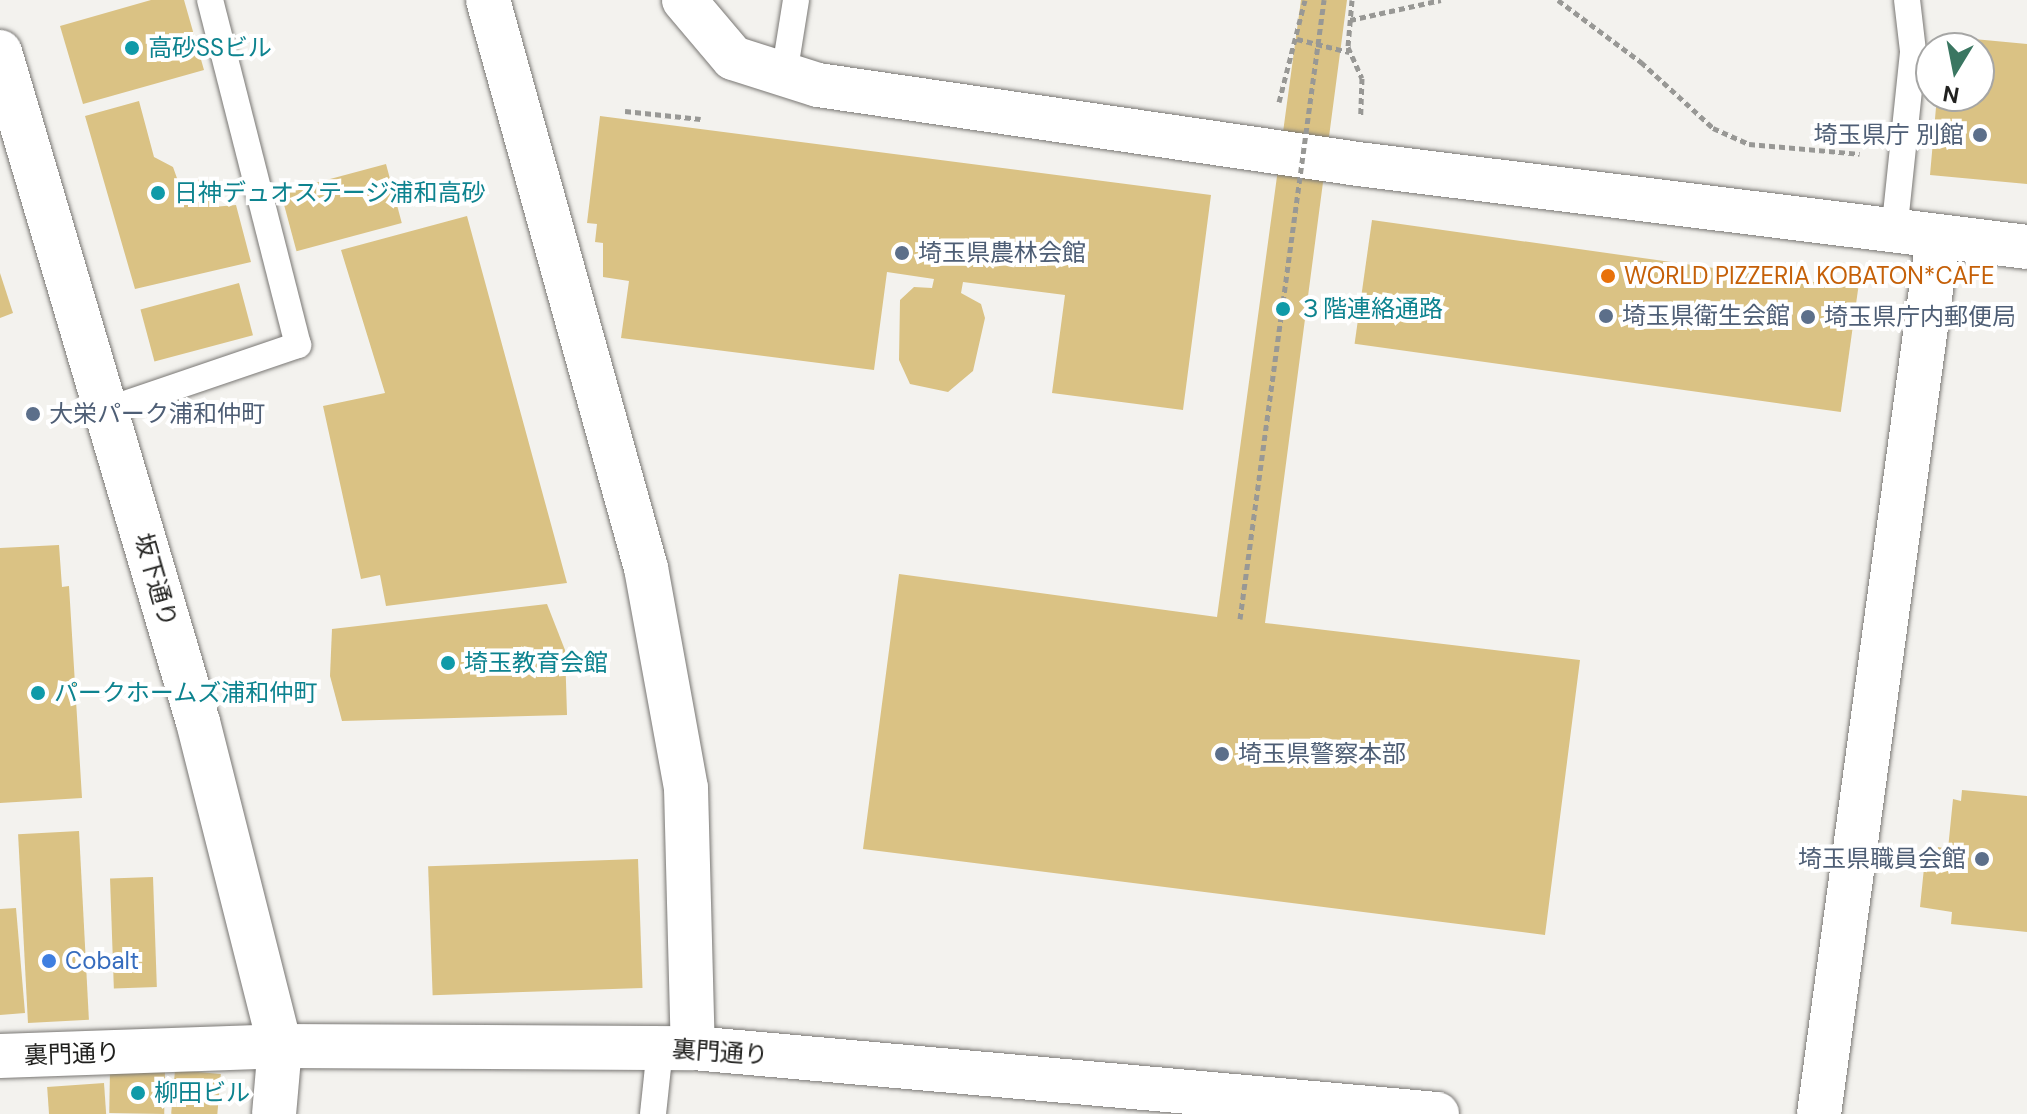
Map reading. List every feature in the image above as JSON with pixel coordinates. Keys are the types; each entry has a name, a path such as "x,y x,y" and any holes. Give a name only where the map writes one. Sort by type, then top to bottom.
{"street":[{"path":"488,0 646,568 686,788 676,1048"},
{"path":"684,0 733,58 818,85 1327,160 1894,233 2027,247"},
{"name":"坂下通り","path":"0,52 198,722 280,1046 274,1114"},
{"path":"1819,1114 1938,238"},
{"name":"裏門通り","path":"0,1056 280,1046 676,1048 1437,1114"}],"lane":[{"path":"107,410 298,345 210,0"},
{"path":"784,75 796,0"},
{"path":"1894,233 1913,51 1907,0"},
{"path":"653,1114 676,1048"}],"path":[{"path":"1277,107 1305,0"},
{"path":"1240,619 1324,0"},
{"path":"1352,0 1350,53 1362,78 1359,129"},
{"path":"1350,20 1441,0"},
{"path":"1558,0 1641,62 1713,128 1749,144 1860,152 1859,166"},
{"path":"1297,39 1350,53"},
{"path":"625,111 701,119"}],"building":[{"name":"高砂SSビル","path":"151,0 184,0 204,70 83,104 60,26"},
{"path":"1301,0 1347,0 1265,623 1580,660 1545,935 863,849 899,574 1217,617"},
{"name":"埼玉県庁 別館","path":"1995,41 2027,44 2027,184 1930,175 1936,112 1995,112"},
{"name":"日神デュオステージ浦和高砂","path":"139,101 154,157 173,167 178,181 206,179 213,207 236,205 251,262 135,289 85,116"},
{"name":"埼玉県農林会館","path":"600,116 1211,195 1183,410 1052,393 1065,295 963,282 961,293 981,304 985,318 973,371 948,392 910,384 899,360 900,300 914,287 932,288 934,279 887,272 874,370 621,338 629,281 603,277 603,243 595,242 597,224 587,223"},
{"path":"386,164 402,223 297,251 281,192"},
{"path":"467,216 567,583 386,606 380,575 361,579 323,406 385,393 341,250"},
{"name":"埼玉県衛生会館","path":"1372,220 1858,288 1841,412 1355,344"},
{"path":"0,273 13,313 0,318"},
{"path":"239,283 253,335 154,362 140,309"},
{"name":"パークホームズ浦和仲町","path":"59,545 62,587 69,586 82,798 0,803 0,548"},
{"name":"埼玉教育会館","path":"547,604 565,650 567,715 342,721 330,676 332,629"},
{"name":"埼玉県職員会館","path":"1962,790 2027,796 2027,932 1951,924 1952,912 1920,907 1924,868 1936,869 1938,847 1948,849 1953,799 1961,801"},
{"path":"79,831 89,1020 28,1023 18,834"},
{"path":"638,859 643,988 433,995 428,866"},
{"path":"153,877 157,987 114,988 110,879"},
{"path":"16,908 25,1013 0,1015 0,909"},
{"name":"柳田ビル","path":"110,1069 165,1070 164,1114 109,1113"},
{"path":"175,1070 221,1074 217,1114 171,1114"},
{"path":"104,1083 106,1114 49,1114 47,1087"}],"place":[{"name":"高砂SSビル","path":"132,48"},
{"name":"埼玉県庁 別館","path":"1980,135"},
{"name":"日神デュオステージ浦和高砂","path":"158,193"},
{"name":"埼玉県農林会館","path":"902,253"},
{"name":"WORLD PIZZERIA KOBATON*CAFE","path":"1608,276"},
{"name":"３階連絡通路","path":"1283,309"},
{"name":"埼玉県衛生会館","path":"1606,316"},
{"name":"埼玉県庁内郵便局","path":"1808,317"},
{"name":"大栄パーク浦和仲町","path":"33,414"},
{"name":"埼玉教育会館","path":"448,663"},
{"name":"パークホームズ浦和仲町","path":"38,693"},
{"name":"埼玉県警察本部","path":"1222,754"},
{"name":"埼玉県職員会館","path":"1982,859"},
{"name":"Cobalt","path":"49,961"},
{"name":"柳田ビル","path":"138,1093"}]}
